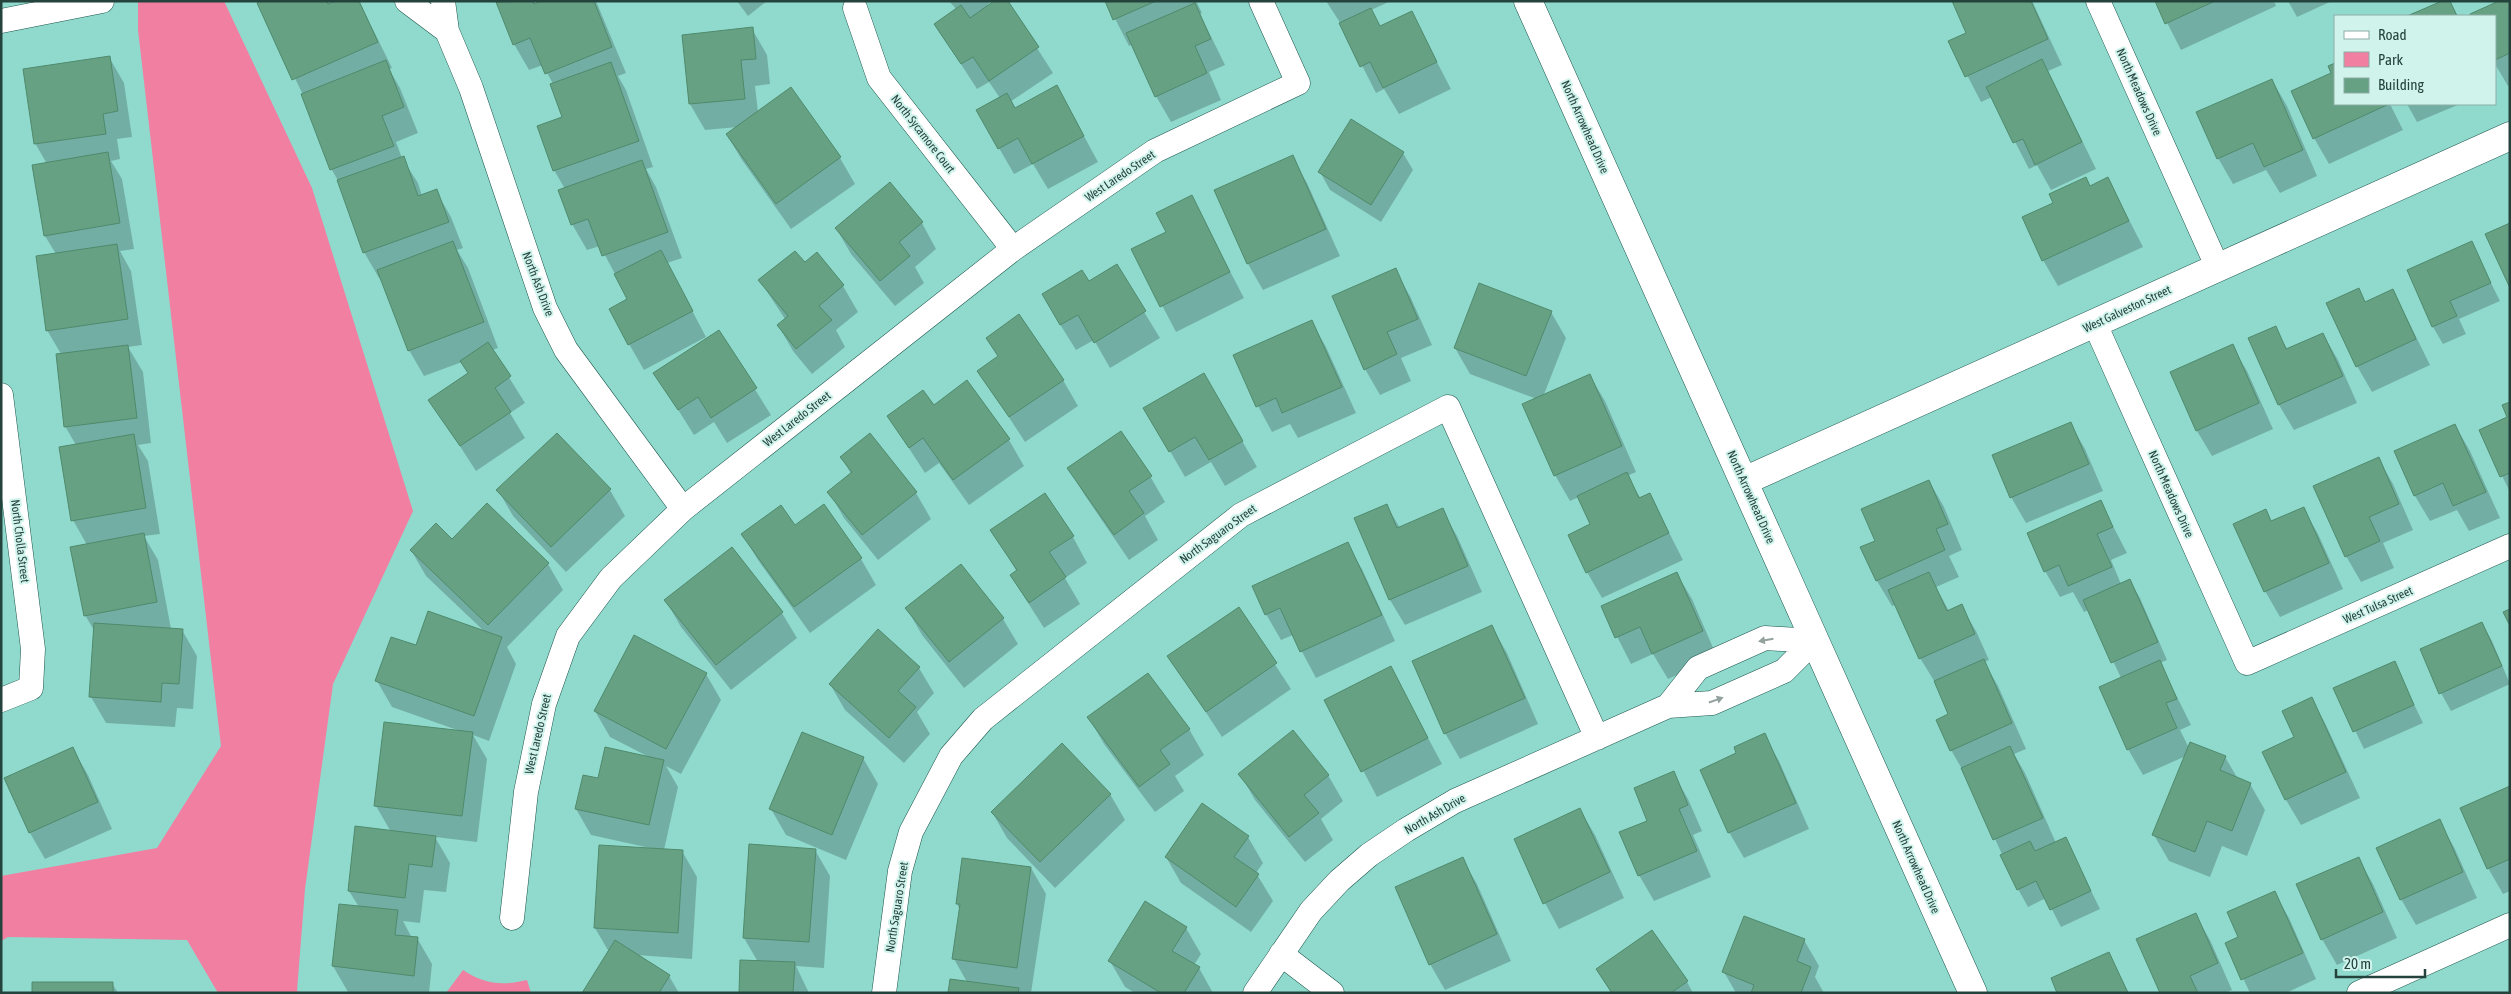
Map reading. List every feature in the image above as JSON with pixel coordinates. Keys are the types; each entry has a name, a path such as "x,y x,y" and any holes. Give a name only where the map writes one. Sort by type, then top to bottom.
{"street":[{"path":"1,21 102,1"},
{"path":"407,1 447,31"},
{"name":"North Ash Drive","path":"443,1 447,31 471,88 546,308 566,350 683,509"},
{"name":"West Laredo Street","path":"512,918 526,792 544,704 568,636 611,578 683,509 1013,249 1155,152 1298,83 1261,1"},
{"name":"North Arrowhead Drive","path":"1528,1 1972,993"},
{"name":"North Meadows Drive","path":"2098,1 2217,266"},
{"name":"North Sycamore Court","path":"855,8 879,78 1013,249"},
{"name":"West Galveston Street","path":"1744,481 2095,324 2217,266 2510,136"},
{"name":"North Meadows Drive","path":"2095,324 2247,663"},
{"name":"North Cholla Street","path":"1,396 33,649 31,688 1,700"},
{"name":"North Saguaro Street","path":"884,993 900,872 911,832 951,756 983,719 1241,514 1448,407 1597,738"},
{"name":"West Tulsa Street","path":"2247,663 2510,546"},
{"name":"North Ash Drive","path":"1668,706 1698,668 1765,638 1814,641"},
{"name":"North Ash Drive","path":"1255,993 1311,911 1339,881 1369,855 1455,801 1668,706 1712,703 1784,671 1814,641"},
{"path":"2359,993 2510,925"},
{"path":"1282,954 1332,993"}],"green space":[{"path":"138,1 224,1 312,188 413,511 333,684 305,889 297,991 306,993 218,993 187,940 8,937 1,941 1,876 157,848 221,746 138,30"},
{"path":"463,970 486,981 509,983 527,980 531,993 446,993"}],"building":[{"path":"260,1 327,1 328,4 335,1 359,1 378,42 292,80 257,3"},
{"path":"533,1 534,4 540,1 594,1 612,47 545,74 530,38 513,45 496,2"},
{"path":"994,1 1008,1 1039,47 989,81 973,57 961,64 934,24 961,5 970,18"},
{"path":"1105,1 1156,1 1113,20"},
{"path":"1952,1 2031,1 2048,39 1965,77 1948,41 1966,33"},
{"path":"2155,1 2215,1 2165,24"},
{"path":"2442,1 2450,1 2457,15 2409,15"},
{"path":"2499,1 2510,1 2510,53 2496,60 2496,15 2470,14"},
{"path":"1195,3 1211,39 1195,46 1207,73 1155,97 1126,33"},
{"path":"1371,8 1380,26 1412,11 1437,62 1383,88 1370,62 1360,67 1339,23"},
{"path":"753,27 756,59 741,60 745,99 689,104 682,35"},
{"path":"110,56 118,111 103,114 106,134 34,144 23,69"},
{"path":"2042,59 2082,142 2035,165 2023,139 2013,143 1986,87"},
{"path":"386,60 404,107 382,116 394,146 330,170 301,94"},
{"path":"611,62 639,141 553,171 537,126 562,117 550,84"},
{"path":"2334,63 2334,105 2387,105 2313,139 2291,91 2331,73 2328,66"},
{"path":"2272,79 2303,150 2264,167 2253,143 2217,159 2196,112"},
{"path":"1057,85 1084,136 1032,164 1018,138 998,149 976,110 1007,93 1015,108"},
{"path":"791,87 841,157 776,204 726,134"},
{"path":"1351,119 1404,152 1371,205 1318,172"},
{"path":"108,152 120,223 44,236 32,165"},
{"path":"1293,155 1326,229 1247,264 1214,190"},
{"path":"404,156 418,196 437,189 449,222 363,253 337,180"},
{"path":"642,160 668,232 602,256 588,219 571,225 558,190"},
{"path":"2086,177 2090,186 2108,177 2129,221 2042,261 2022,217 2053,203 2049,194"},
{"path":"890,182 923,222 899,242 910,256 880,281 835,228"},
{"path":"1192,195 1230,272 1160,307 1131,249 1166,232 1156,213"},
{"path":"2510,223 2510,288 2485,234"},
{"path":"453,241 484,322 408,351 377,270"},
{"path":"2472,241 2491,283 2450,301 2457,316 2432,327 2407,270"},
{"path":"117,244 128,319 46,331 36,256"},
{"path":"661,250 693,311 628,345 609,309 627,299 614,274"},
{"path":"795,251 805,262 817,252 844,285 819,306 832,320 796,349 777,325 788,316 758,280"},
{"path":"1117,264 1146,311 1094,343 1078,315 1060,325 1042,294 1082,270 1089,281"},
{"path":"1396,268 1418,319 1387,332 1397,354 1364,370 1332,296"},
{"path":"1479,283 1552,311 1526,376 1454,348"},
{"path":"2359,288 2365,302 2393,289 2416,339 2356,367 2326,303"},
{"path":"1019,314 1064,380 1009,417 977,371 998,356 986,338"},
{"path":"1312,320 1342,387 1282,413 1276,398 1256,407 1233,355"},
{"path":"2276,326 2286,349 2323,333 2343,376 2278,405 2248,338"},
{"path":"719,330 757,388 711,418 698,397 678,410 653,373"},
{"path":"488,342 511,376 495,388 511,412 460,446 428,400 468,373 460,361"},
{"path":"2233,344 2259,403 2196,431 2170,372"},
{"path":"128,345 137,418 64,427 56,354"},
{"path":"1204,373 1243,441 1209,460 1195,437 1169,452 1143,408"},
{"path":"1590,374 1622,446 1554,476 1522,404"},
{"path":"967,380 1010,439 953,480 923,438 909,448 887,416 923,390 934,405"},
{"path":"2510,402 2510,473 2500,477 2479,430 2507,417 2502,405"},
{"path":"2071,422 2089,464 2010,498 1992,455"},
{"path":"2455,424 2486,492 2453,506 2443,483 2414,496 2394,451"},
{"path":"1121,431 1152,476 1129,491 1144,513 1114,535 1067,468"},
{"path":"557,433 611,489 551,547 496,490"},
{"path":"870,433 917,492 862,535 827,492 852,472 840,457"},
{"path":"134,434 146,508 71,521 59,447"},
{"path":"2379,457 2399,504 2369,517 2380,541 2345,557 2313,486"},
{"path":"1627,472 1639,498 1650,493 1669,533 1586,573 1568,535 1590,524 1577,496"},
{"path":"1929,480 1948,524 1936,529 1945,550 1876,581 1860,547 1875,541 1861,509"},
{"path":"1045,493 1074,536 1049,552 1066,577 1029,603 1010,575 1017,570 990,530"},
{"path":"2101,500 2113,527 2097,534 2112,567 2068,586 2059,565 2044,572 2027,533"},
{"path":"487,503 549,563 488,625 410,550 436,523 452,539"},
{"path":"824,504 862,558 794,607 741,534 781,505 795,525"},
{"path":"1387,504 1397,528 1443,508 1468,566 1389,600 1354,518"},
{"path":"2304,507 2329,563 2264,592 2233,524 2266,509 2271,521"},
{"path":"144,533 157,602 84,616 70,547"},
{"path":"1348,542 1382,615 1300,652 1280,608 1265,615 1252,586"},
{"path":"732,547 783,612 716,665 664,600"},
{"path":"961,564 1004,618 949,662 905,608"},
{"path":"1677,572 1703,631 1652,654 1640,627 1615,638 1601,606"},
{"path":"1929,572 1947,611 1962,604 1975,634 1919,659 1888,590"},
{"path":"2130,579 2158,642 2111,663 2083,600"},
{"path":"1239,607 1277,663 1206,712 1167,656"},
{"path":"2510,609 2510,626 2503,612"},
{"path":"428,611 502,637 474,716 375,681 391,637 416,645"},
{"path":"2482,622 2502,666 2439,694 2420,649"},
{"path":"94,623 183,629 179,684 162,683 161,702 89,697"},
{"path":"1492,625 1525,698 1444,734 1412,661"},
{"path":"878,629 920,667 898,691 916,707 889,738 829,684"},
{"path":"634,635 707,673 666,749 594,711"},
{"path":"1984,659 2012,723 1950,751 1936,720 1948,714 1934,681"},
{"path":"2160,660 2177,699 2166,703 2177,728 2127,750 2099,687"},
{"path":"2395,661 2414,705 2353,732 2333,688"},
{"path":"1391,666 1428,738 1361,772 1324,700"},
{"path":"1148,673 1190,729 1160,750 1170,764 1139,787 1087,717"},
{"path":"2312,697 2346,772 2285,800 2262,752 2294,737 2282,711"},
{"path":"384,722 473,732 462,816 374,806"},
{"path":"1293,730 1329,775 1304,795 1319,813 1289,837 1238,774"},
{"path":"802,732 864,757 832,835 769,809"},
{"path":"1765,733 1796,803 1728,833 1700,770 1736,753 1734,747"},
{"path":"2190,742 2226,756 2220,770 2251,783 2232,831 2207,821 2195,852 2152,835"},
{"path":"1062,743 1111,794 1040,862 991,812"},
{"path":"2010,746 2043,818 1993,840 1961,768"},
{"path":"73,747 98,802 29,833 4,778"},
{"path":"605,747 664,760 649,825 575,809 583,775 598,778"},
{"path":"1674,771 1688,805 1679,809 1697,851 1638,876 1619,832 1647,821 1634,788"},
{"path":"2510,786 2510,859 2487,869 2460,808"},
{"path":"1202,803 1249,836 1234,857 1259,874 1236,907 1165,857"},
{"path":"1580,808 1610,872 1543,904 1514,839"},
{"path":"2440,819 2463,872 2400,900 2376,848"},
{"path":"355,826 436,836 432,867 409,864 405,898 348,891"},
{"path":"2066,837 2091,891 2050,910 2036,881 2017,890 2000,855 2030,841 2035,851"},
{"path":"749,844 816,849 809,942 743,938"},
{"path":"599,845 683,850 678,933 594,928"},
{"path":"1463,857 1497,934 1429,965 1395,887"},
{"path":"2359,857 2383,912 2321,940 2296,884"},
{"path":"962,858 1031,867 1017,968 952,959 960,904 956,904"},
{"path":"2275,891 2303,953 2241,980 2225,943 2238,937 2227,912"},
{"path":"1145,901 1187,927 1172,951 1200,967 1184,993 1161,993 1108,961"},
{"path":"339,904 398,910 395,935 418,937 414,976 332,966"},
{"path":"2196,913 2218,963 2190,976 2198,993 2160,993 2136,939"},
{"path":"1744,916 1805,939 1797,961 1811,967 1801,993 1751,993 1754,985 1722,972"},
{"path":"1652,930 1688,981 1671,993 1612,993 1596,969"},
{"path":"615,940 670,975 659,993 582,993"},
{"path":"2109,952 2128,993 2057,993 2051,978"},
{"path":"740,960 795,962 793,993 739,993"},
{"path":"950,979 1019,988 1018,993 948,993"},
{"path":"32,982 113,982 113,993 32,993"}]}
